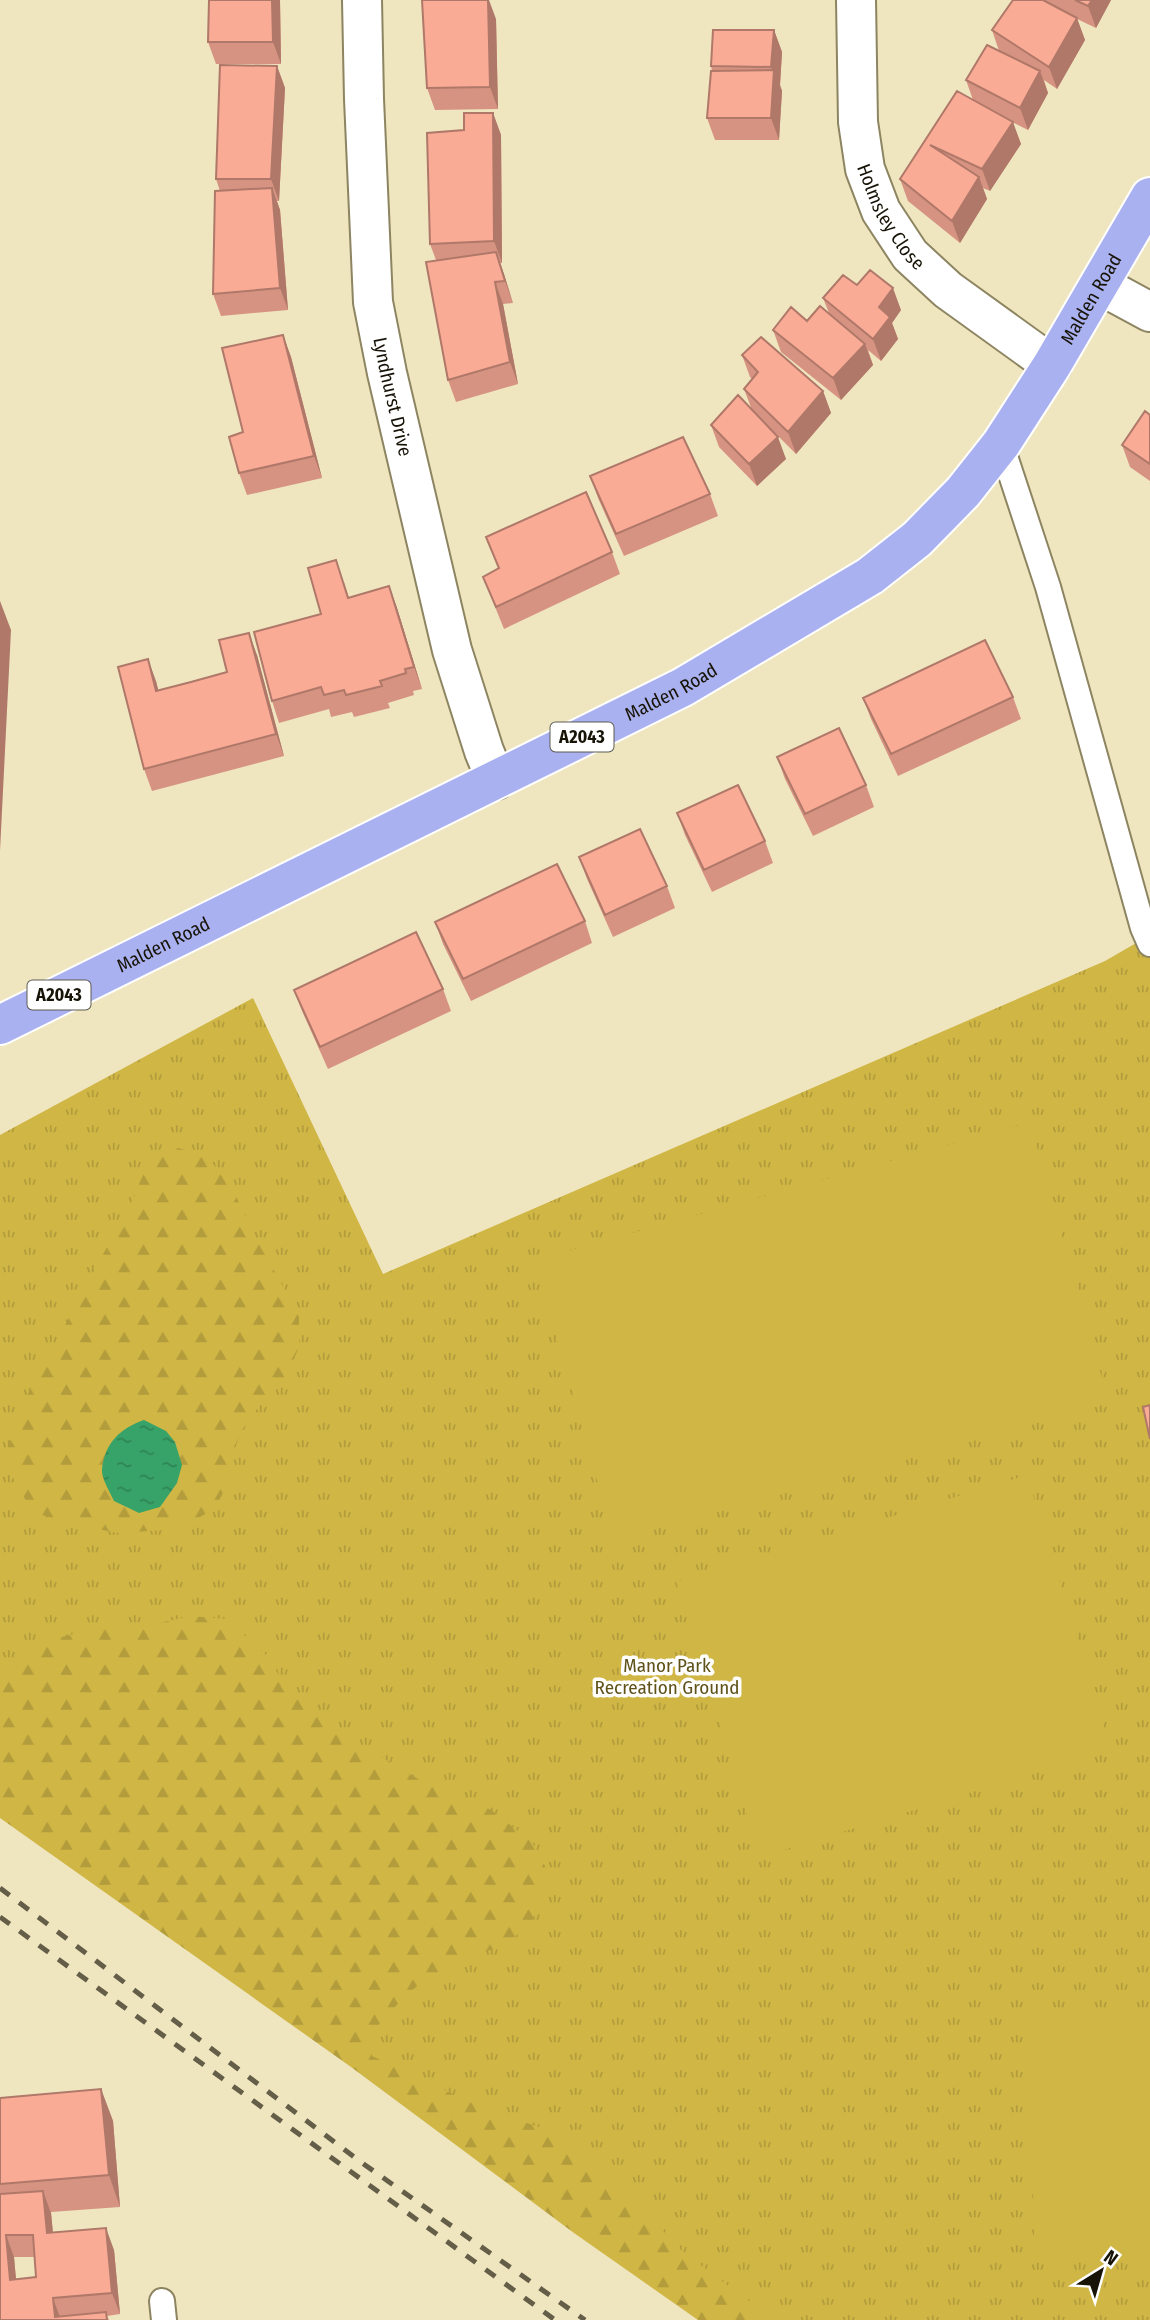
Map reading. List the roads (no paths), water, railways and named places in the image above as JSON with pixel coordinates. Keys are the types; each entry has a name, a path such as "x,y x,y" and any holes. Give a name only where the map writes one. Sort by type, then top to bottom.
{"main road":[{"name":"Malden Road","path":"0,1025 683,687 870,576 916,539 963,492 1001,444 1052,365 1150,197"}],"street":[{"name":"Lyndhurst Drive","path":"362,0 373,302 452,650 496,780"},
{"name":"Holmsley Close","path":"856,0 858,122 865,169 881,211 910,255 948,290 1052,365"},
{"path":"1100,285 1150,312"}],"lane":[{"path":"1001,444 1048,587 1143,928 1150,944"}],"water":[{"path":"144,1420 166,1431 175,1442 182,1465 177,1483 160,1507 139,1513 114,1501 104,1481 102,1469 107,1451 116,1437 128,1427"}],"railway":[{"path":"0,1888 358,2160 585,2320"},
{"path":"0,1917 555,2320"}],"park label":[{"name":"Manor Park Recreation Ground","path":"667,1676"}]}
